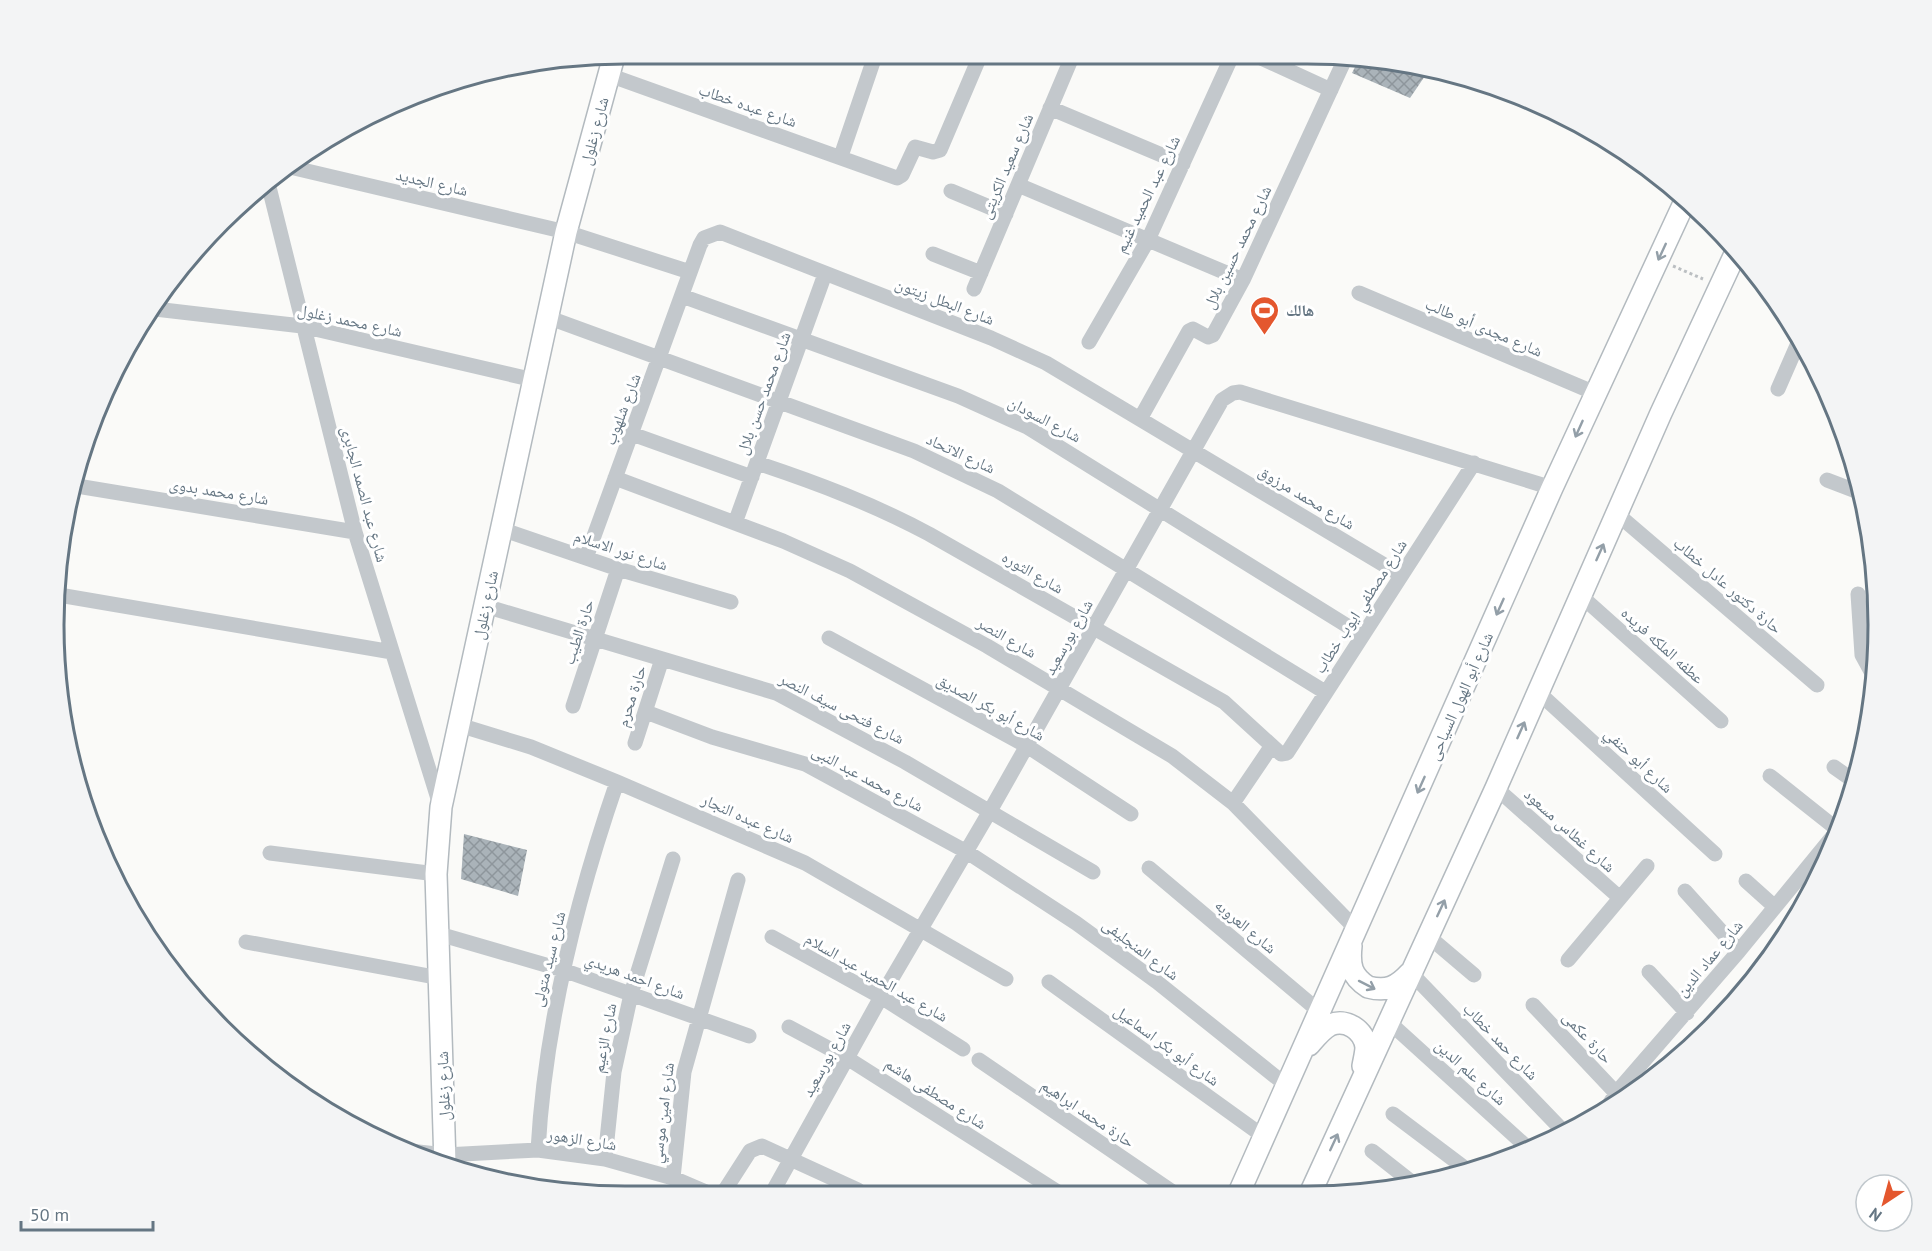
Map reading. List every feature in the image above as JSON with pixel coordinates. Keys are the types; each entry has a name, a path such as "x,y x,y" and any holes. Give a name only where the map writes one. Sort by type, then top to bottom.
{"main road":[{"name":"شارع زغلول","path":"445,1157 436,874 441,807 566,232 612,65"},
{"name":"شارع أبو الهول السياحى","path":"1242,1186 1552,488 1681,209"},
{"path":"1314,1186 1496,788 1616,513 1732,261"},
{"path":"1354,936 1349,962 1352,972 1368,987 1390,989 1400,984 1411,972"},
{"path":"1301,1053 1329,1026 1349,1024 1363,1038 1366,1048 1361,1082"}],"street":[{"path":"841,156 872,64"},
{"name":"شارع عبده خطاب","path":"612,65 897,178 902,175 915,147 938,151 976,64"},
{"name":"شارع سعيد الكريتى","path":"974,289 1069,64"},
{"name":"شارع عبد الحميد غنيم","path":"1089,342 1148,240 1228,64"},
{"path":"1274,64 1331,90"},
{"name":"شارع محمد حسين بلال","path":"1140,419 1189,331 1193,329 1206,337 1212,336 1243,280 1342,66"},
{"path":"1050,108 1183,164"},
{"name":"شارع الجديد","path":"300,169 566,232 690,272"},
{"path":"1018,185 1243,280"},
{"path":"951,191 1006,214"},
{"name":"شارع عبد الصمد الجابرى","path":"270,192 355,532 441,807"},
{"name":"شارع البطل زيتون","path":"690,272 704,238 720,232 1021,351 1046,363 1194,451"},
{"path":"933,254 953,269 981,273"},
{"name":"شارع شلهوب","path":"586,558 660,360 690,272"},
{"name":"شارع محمد حسن بلال","path":"735,523 825,274"},
{"name":"شارع مجدى أبو طالب","path":"1359,293 1595,393"},
{"name":"شارع السودان","path":"682,296 958,396 1027,427 1362,635"},
{"name":"شارع محمد زغلول","path":"162,310 302,326 534,380"},
{"name":"شارع الاتحاد","path":"547,317 914,451 969,475 1127,569 1325,692"},
{"path":"1778,389 1795,350"},
{"name":"شارع بورسعيد","path":"776,1186 880,997 990,812 1222,400 1233,393 1240,392 1552,488"},
{"name":"شارع الثوره","path":"632,434 755,470 836,489 885,510 1224,702 1271,747"},
{"name":"شارع محمد مرزوق","path":"1194,451 1401,575"},
{"name":"شارع مصطفي ايوب خطاب","path":"1271,747 1281,754 1287,753 1474,463"},
{"name":"شارع النصر","path":"615,478 783,541 850,571 1059,689 1172,756 1233,803 1354,936"},
{"path":"1827,480 1850,490"},
{"name":"شارع محمد بدوى","path":"82,487 355,532"},
{"name":"حارة دكتور عادل خطاب","path":"1616,513 1817,685"},
{"name":"شارع نور الاسلام","path":"501,529 618,569 731,602"},
{"name":"حارة الطيب","path":"573,706 618,569"},
{"path":"1858,594 1862,655 1866,662"},
{"path":"66,596 392,652"},
{"name":"عطفه الملكه فريده","path":"1581,596 1721,721"},
{"name":"شارع فتحى سيف النصر","path":"484,606 757,686 800,703 1093,872"},
{"name":"شارع أبو بكر الصديق","path":"829,638 1027,746 1131,814"},
{"name":"حارة محرم","path":"635,743 662,659"},
{"name":"شارع أبو حنفي","path":"1538,692 1715,854"},
{"name":"شارع محمد عبد النبى","path":"646,712 712,737 805,764 967,852"},
{"name":"شارع عبده النجار","path":"459,725 531,747 805,863 1006,979"},
{"path":"1233,803 1271,747"},
{"path":"1834,767 1847,776"},
{"path":"1770,776 1831,824"},
{"name":"شارع سيد متولى","path":"538,1150 541,1094 549,1033 598,837 617,782"},
{"name":"شارع غطاس مسعود","path":"1496,788 1620,898"},
{"name":"شارع المنجليفى","path":"967,852 1076,922 1157,982 1286,1085"},
{"path":"270,853 436,874"},
{"name":"شارع عماد الدين","path":"1617,1092 1687,1013 1819,854"},
{"name":"شارع الزعيم","path":"605,1159 614,1072 631,994 673,859"},
{"path":"1568,960 1647,866"},
{"name":"شارع العروبه","path":"1149,868 1320,1012"},
{"name":"شارع امين موسي","path":"673,1178 684,1071 738,880"},
{"path":"1746,881 1776,907"},
{"path":"1685,891 1739,951"},
{"name":"شارع احمد هريدي","path":"439,934 563,970 749,1036"},
{"path":"1428,936 1474,975"},
{"name":"شارع عبد الحميد عبد السلام","path":"772,938 880,997 963,1049"},
{"path":"246,942 440,978"},
{"name":"شارع حمد خطاب","path":"1411,972 1559,1127"},
{"path":"1649,972 1687,1013"},
{"name":"شارع أبو بكر اسماعيل","path":"1049,982 1263,1136"},
{"name":"حارة عكمى","path":"1533,1005 1616,1094"},
{"name":"شارع علم الدين","path":"1389,1022 1523,1143"},
{"name":"شارع مصطفى هاشم","path":"789,1027 847,1058 1048,1186"},
{"name":"حارة محمد ابراهيم","path":"979,1060 1164,1186"},
{"path":"1393,1114 1460,1165"},
{"path":"728,1186 750,1151 757,1147 771,1148 846,1186"},
{"name":"شارع الزهور","path":"450,1158 538,1150 605,1159 673,1178 692,1186"},
{"path":"1372,1151 1406,1178"}],"path":[{"path":"1658,260 1720,286"}],"building":[{"path":"1355,67 1424,77 1410,98 1352,73"},
{"path":"464,834 527,850 518,896 461,879"}],"place":[{"name":"هالك","path":"1265,336"}]}
